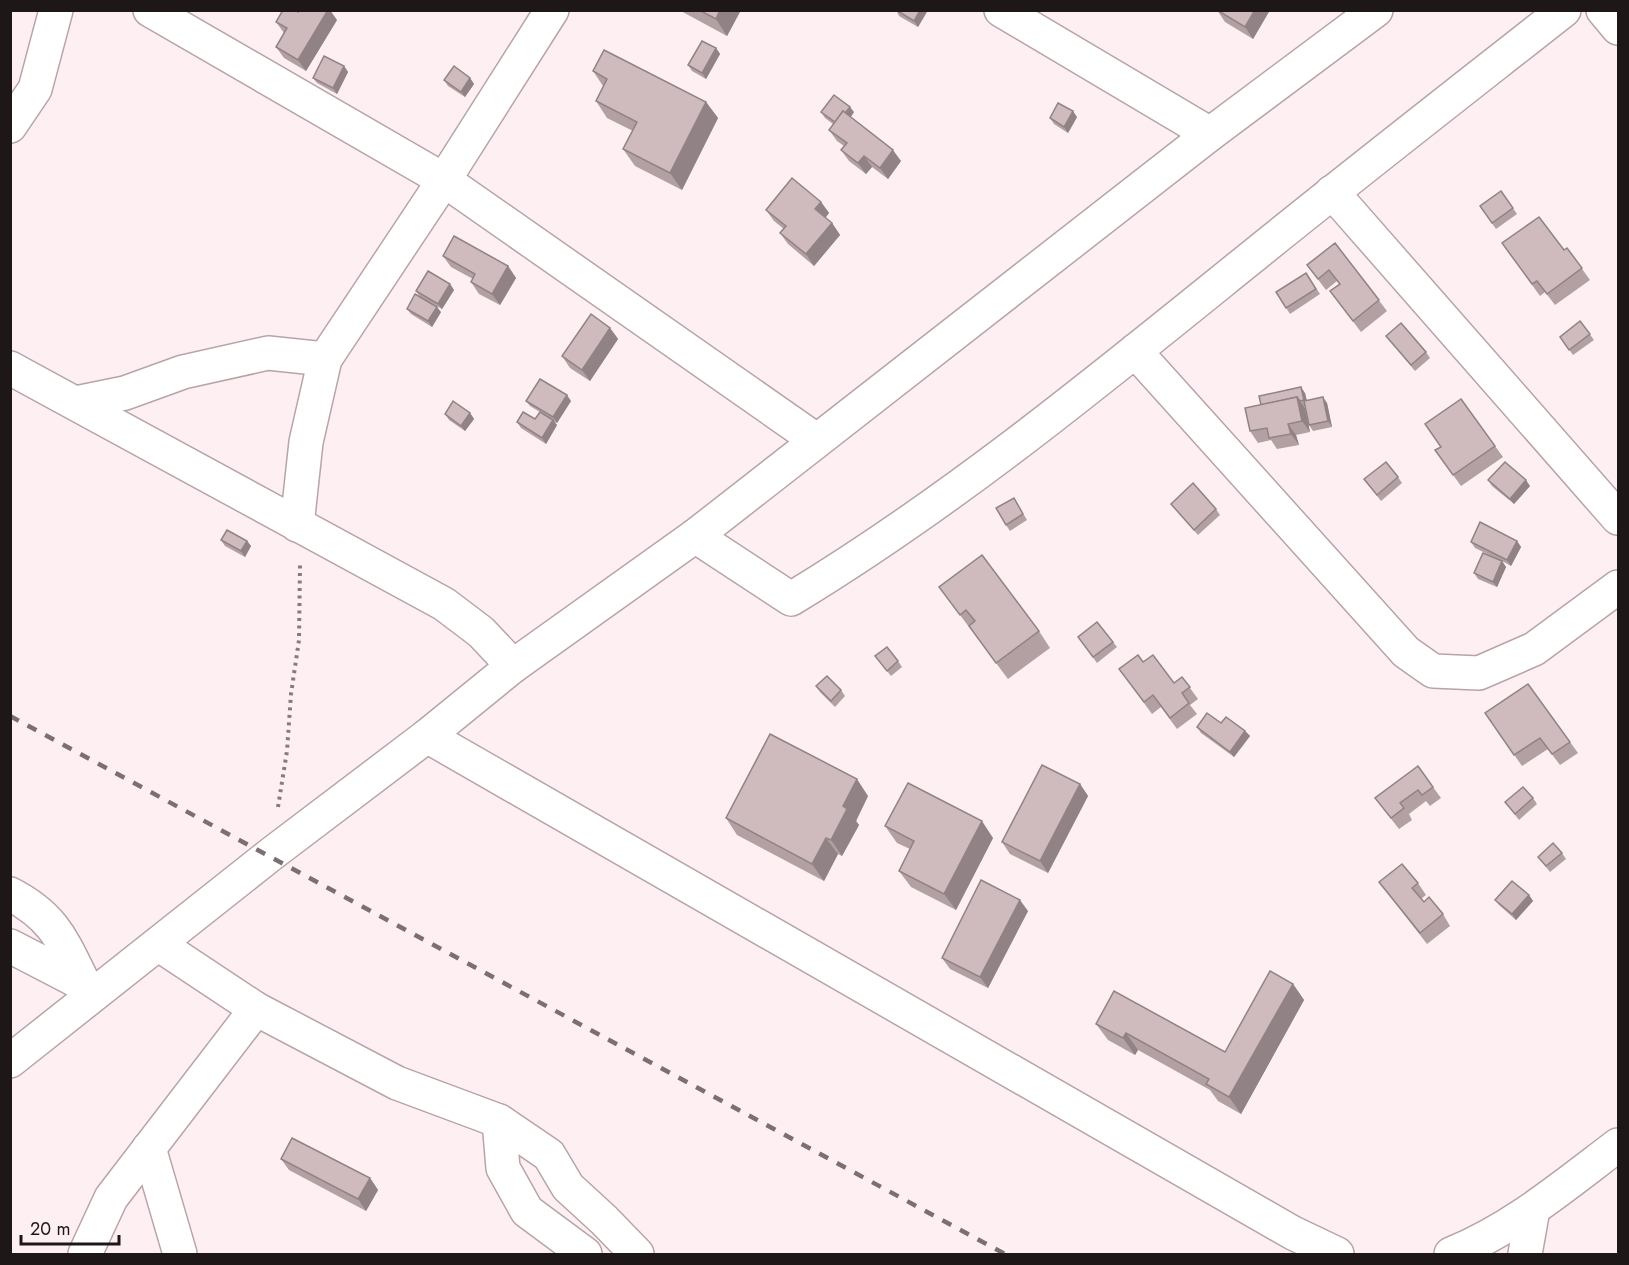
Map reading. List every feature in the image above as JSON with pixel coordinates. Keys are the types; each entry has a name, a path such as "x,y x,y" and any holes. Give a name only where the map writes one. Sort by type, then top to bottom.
{"street":[{"path":"10,126 34,88 56,10"},
{"path":"150,10 444,180 816,440"},
{"path":"297,525 306,442 325,359 444,180 552,10"},
{"path":"10,1061 91,988 158,944 270,855 427,736 513,666 695,536 1210,134 1376,10"},
{"path":"695,536 791,599 859,558 931,508 1135,351 1332,192 1564,10"},
{"path":"1604,10 1618,28"},
{"path":"1018,15 1210,134"},
{"path":"1332,192 1618,518"},
{"path":"1135,351 1406,652 1433,671 1479,673 1534,649 1618,587"},
{"path":"76,403 125,393 183,372 268,353 325,359"},
{"path":"10,368 444,604 481,632 513,666"},
{"path":"427,736 1293,1233 1337,1254"},
{"path":"10,894 24,901 49,922 59,934 91,988"},
{"path":"158,944 255,1009 397,1083 499,1121 549,1155 568,1187 637,1254"},
{"path":"10,946 91,988"},
{"path":"85,1254 111,1198 255,1009"},
{"path":"499,1121 503,1168 527,1211 585,1254"},
{"path":"1451,1254 1476,1244 1533,1209 1618,1145"},
{"path":"149,1148 180,1254"},
{"path":"1525,1254 1533,1209"}],"path":[{"path":"270,855 287,751 291,694 299,640 301,577 297,525"}],"building":[{"path":"283,10 298,12 299,10 328,10 298,60 276,47 287,28 276,22"},
{"path":"699,10 720,10 716,19"},
{"path":"896,10 920,10 914,21"},
{"path":"1217,10 1255,10 1245,27"},
{"path":"702,41 716,48 702,73 688,65"},
{"path":"604,50 706,102 670,173 623,149 637,122 596,101 607,79 593,71"},
{"path":"324,56 344,66 333,88 313,78"},
{"path":"454,66 470,78 461,92 444,80"},
{"path":"834,95 850,107 845,113 843,111 835,122 821,112"},
{"path":"1058,103 1073,111 1064,127 1050,118"},
{"path":"843,111 893,150 880,168 864,156 858,163 841,150 847,143 829,130"},
{"path":"792,178 821,202 815,209 832,223 806,254 780,233 786,226 766,210"},
{"path":"1501,191 1513,208 1492,223 1480,206"},
{"path":"1539,217 1564,250 1567,248 1582,268 1547,294 1537,281 1532,284 1502,243"},
{"path":"454,236 508,266 492,294 471,282 475,274 443,256"},
{"path":"1335,243 1379,300 1353,321 1330,291 1340,284 1329,270 1318,279 1307,265"},
{"path":"428,271 450,284 438,304 416,291"},
{"path":"1306,273 1316,289 1286,308 1276,292"},
{"path":"415,294 437,307 428,321 407,309"},
{"path":"591,314 610,328 582,370 562,356"},
{"path":"1580,321 1590,334 1569,350 1560,337"},
{"path":"1401,323 1426,352 1411,365 1386,336"},
{"path":"540,379 567,395 553,417 526,401"},
{"path":"1301,387 1304,400 1300,401 1297,397 1261,405 1259,396"},
{"path":"1297,397 1302,421 1288,424 1291,434 1269,438 1267,428 1250,431 1245,408"},
{"path":"1323,397 1328,421 1309,425 1304,401"},
{"path":"1461,399 1495,446 1453,475 1435,450 1441,447 1425,424"},
{"path":"453,401 470,413 461,426 445,414"},
{"path":"523,412 535,419 540,412 553,420 542,438 517,422"},
{"path":"1386,462 1398,477 1377,495 1364,479"},
{"path":"1505,462 1526,480 1510,499 1488,480"},
{"path":"1193,483 1216,509 1194,530 1171,504"},
{"path":"1014,498 1023,514 1006,525 996,508"},
{"path":"1480,522 1517,541 1507,560 1471,542"},
{"path":"227,530 247,541 241,551 221,540"},
{"path":"1483,553 1502,561 1493,582 1474,573"},
{"path":"982,555 1039,631 996,663 969,626 975,621 966,610 960,615 939,587"},
{"path":"1097,622 1113,642 1093,657 1078,637"},
{"path":"887,647 898,661 887,671 875,656"},
{"path":"1138,655 1143,662 1153,655 1174,683 1182,677 1190,687 1182,693 1189,703 1170,718 1153,695 1144,702 1119,669"},
{"path":"827,676 841,690 831,701 816,686"},
{"path":"1528,684 1570,742 1552,754 1540,738 1514,755 1485,713"},
{"path":"1207,713 1221,723 1226,717 1245,731 1230,752 1197,727"},
{"path":"770,734 857,779 843,806 847,809 831,840 826,838 812,864 726,818"},
{"path":"1042,765 1080,784 1040,861 1002,842"},
{"path":"1418,766 1433,787 1422,795 1418,790 1400,803 1404,808 1391,818 1375,798"},
{"path":"908,783 982,821 944,894 899,871 914,841 885,826"},
{"path":"1523,787 1533,798 1515,814 1505,802"},
{"path":"1553,843 1562,853 1546,866 1538,857"},
{"path":"1402,864 1418,883 1412,888 1424,902 1429,897 1443,914 1420,933 1379,882"},
{"path":"981,880 1020,900 980,977 942,958"},
{"path":"1512,881 1529,895 1512,914 1495,900"},
{"path":"1270,971 1293,984 1229,1097 1206,1084 1209,1079 1126,1033 1123,1038 1096,1024 1114,991 1225,1052"},
{"path":"292,1138 370,1178 358,1199 281,1159"}],"railway":[{"path":"10,716 1005,1254"}]}
